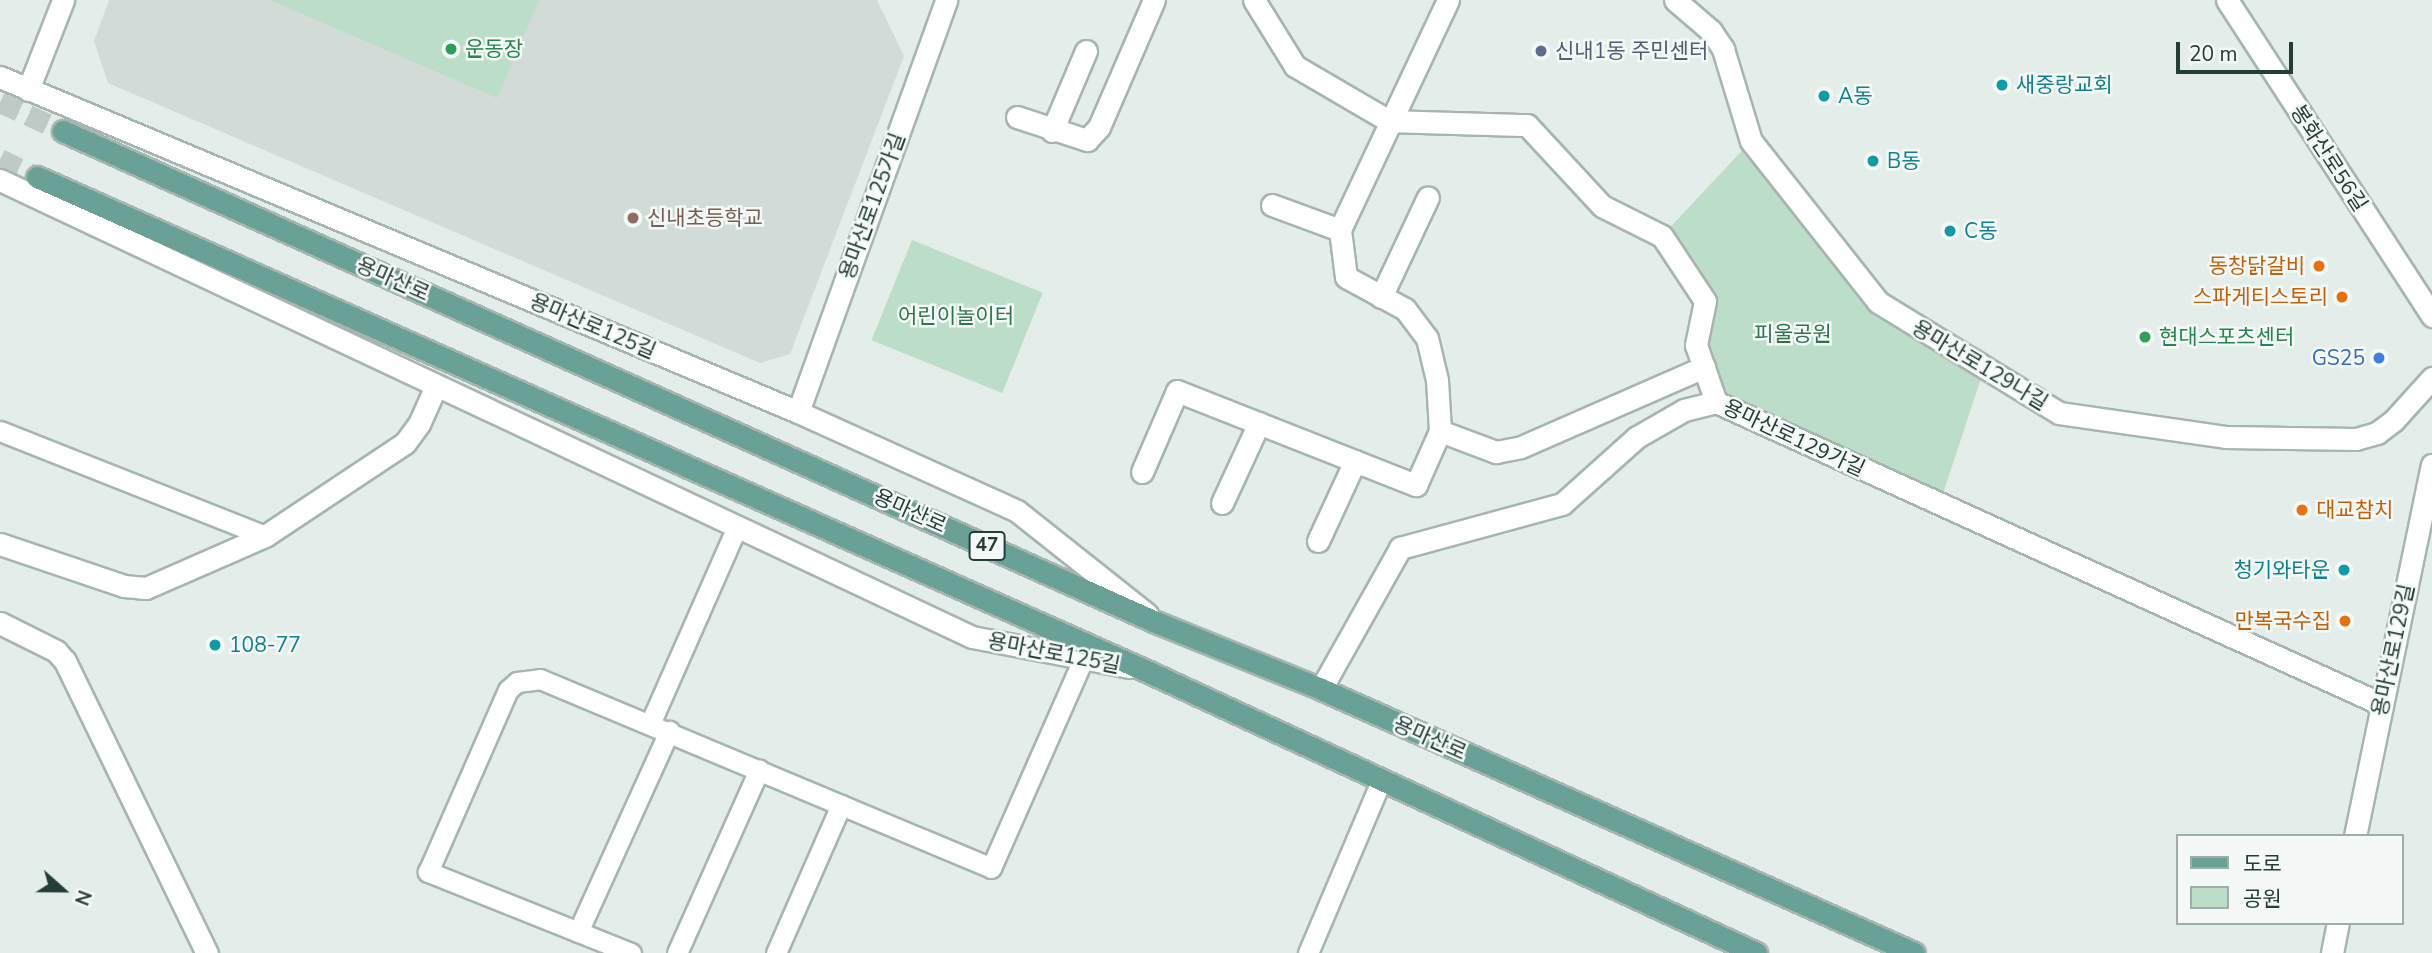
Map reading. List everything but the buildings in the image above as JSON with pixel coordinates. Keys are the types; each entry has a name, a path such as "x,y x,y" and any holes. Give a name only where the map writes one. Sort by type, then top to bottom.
{"main road":[{"name":"용마산로","path":"63,131 1158,623 1321,689 1914,953"},
{"name":"47","path":"37,177 1140,668 1756,953"}],"street":[{"path":"28,90 63,0"},
{"name":"용마산로125가길","path":"798,412 946,0"},
{"path":"1017,117 1052,131 1087,140 1098,127 1154,0"},
{"name":"용마산로129가길","path":"1254,0 1294,66 1389,121 1527,125 1602,206 1662,236 1704,302 1696,345 1716,401 2381,704"},
{"path":"1142,472 1177,391 1416,485 1440,432 1437,380 1427,338 1405,309 1346,278 1340,230 1448,0"},
{"name":"용마산로129나길","path":"1675,0 1711,32 1723,49 1751,141 1878,302 2059,413 2225,437 2356,439 2377,433 2394,420 2432,378"},
{"name":"봉화산로56길","path":"2227,0 2432,316"},
{"path":"1052,131 1086,51"},
{"name":"용마산로125길","path":"0,77 798,412 1017,511 1158,623"},
{"name":"용마산로125길","path":"0,180 435,388 972,637 1140,668"},
{"path":"1381,296 1428,197"},
{"path":"1272,205 1340,230"},
{"path":"1440,432 1496,452 1521,447 1704,367"},
{"path":"0,544 124,586 146,588 265,536 405,443 419,424 435,388"},
{"path":"1321,689 1401,548 1562,504 1637,437 1685,410 1716,401"},
{"path":"1222,503 1259,423"},
{"path":"1318,541 1355,461"},
{"name":"용마산로129길","path":"2355,834 2432,464"},
{"path":"0,623 65,661 207,953"},
{"path":"2332,953 2338,925"}],"lane":[{"path":"0,431 265,536"},
{"path":"650,723 736,529"},
{"path":"631,953 428,873 508,690 517,682 540,680 650,723 991,868 1083,659"},
{"path":"578,932 669,731"},
{"path":"677,953 759,769"},
{"path":"1308,953 1381,781"},
{"path":"776,953 841,804"}],"shaded area":[{"name":"신내초등학교","path":"109,0 877,0 904,56 790,354 760,363 108,83 94,41"}],"green space":[{"name":"운동장","path":"270,0 539,0 497,98"},
{"name":"피울공원","path":"1751,141 1878,292 1989,354 1939,506 1716,402 1696,345 1705,301 1662,236"},
{"name":"어린이놀이터","path":"912,240 1043,293 1002,393 872,340"}],"tunnel":[{"path":"0,102 63,131"},
{"path":"0,159 37,177"}],"place":[{"name":"운동장","path":"451,49"},
{"name":"신내1동 주민센터","path":"1541,51"},
{"name":"새중랑교회","path":"2002,85"},
{"name":"A동","path":"1824,96"},
{"name":"B동","path":"1873,161"},
{"name":"신내초등학교","path":"633,218"},
{"name":"C동","path":"1950,231"},
{"name":"동창닭갈비","path":"2319,266"},
{"name":"스파게티스토리","path":"2342,297"},
{"name":"현대스포츠센터","path":"2145,337"},
{"name":"GS25","path":"2379,358"},
{"name":"대교참치","path":"2302,510"},
{"name":"청기와타운","path":"2344,570"},
{"name":"만복국수집","path":"2345,621"},
{"name":"108-77","path":"215,645"}]}
